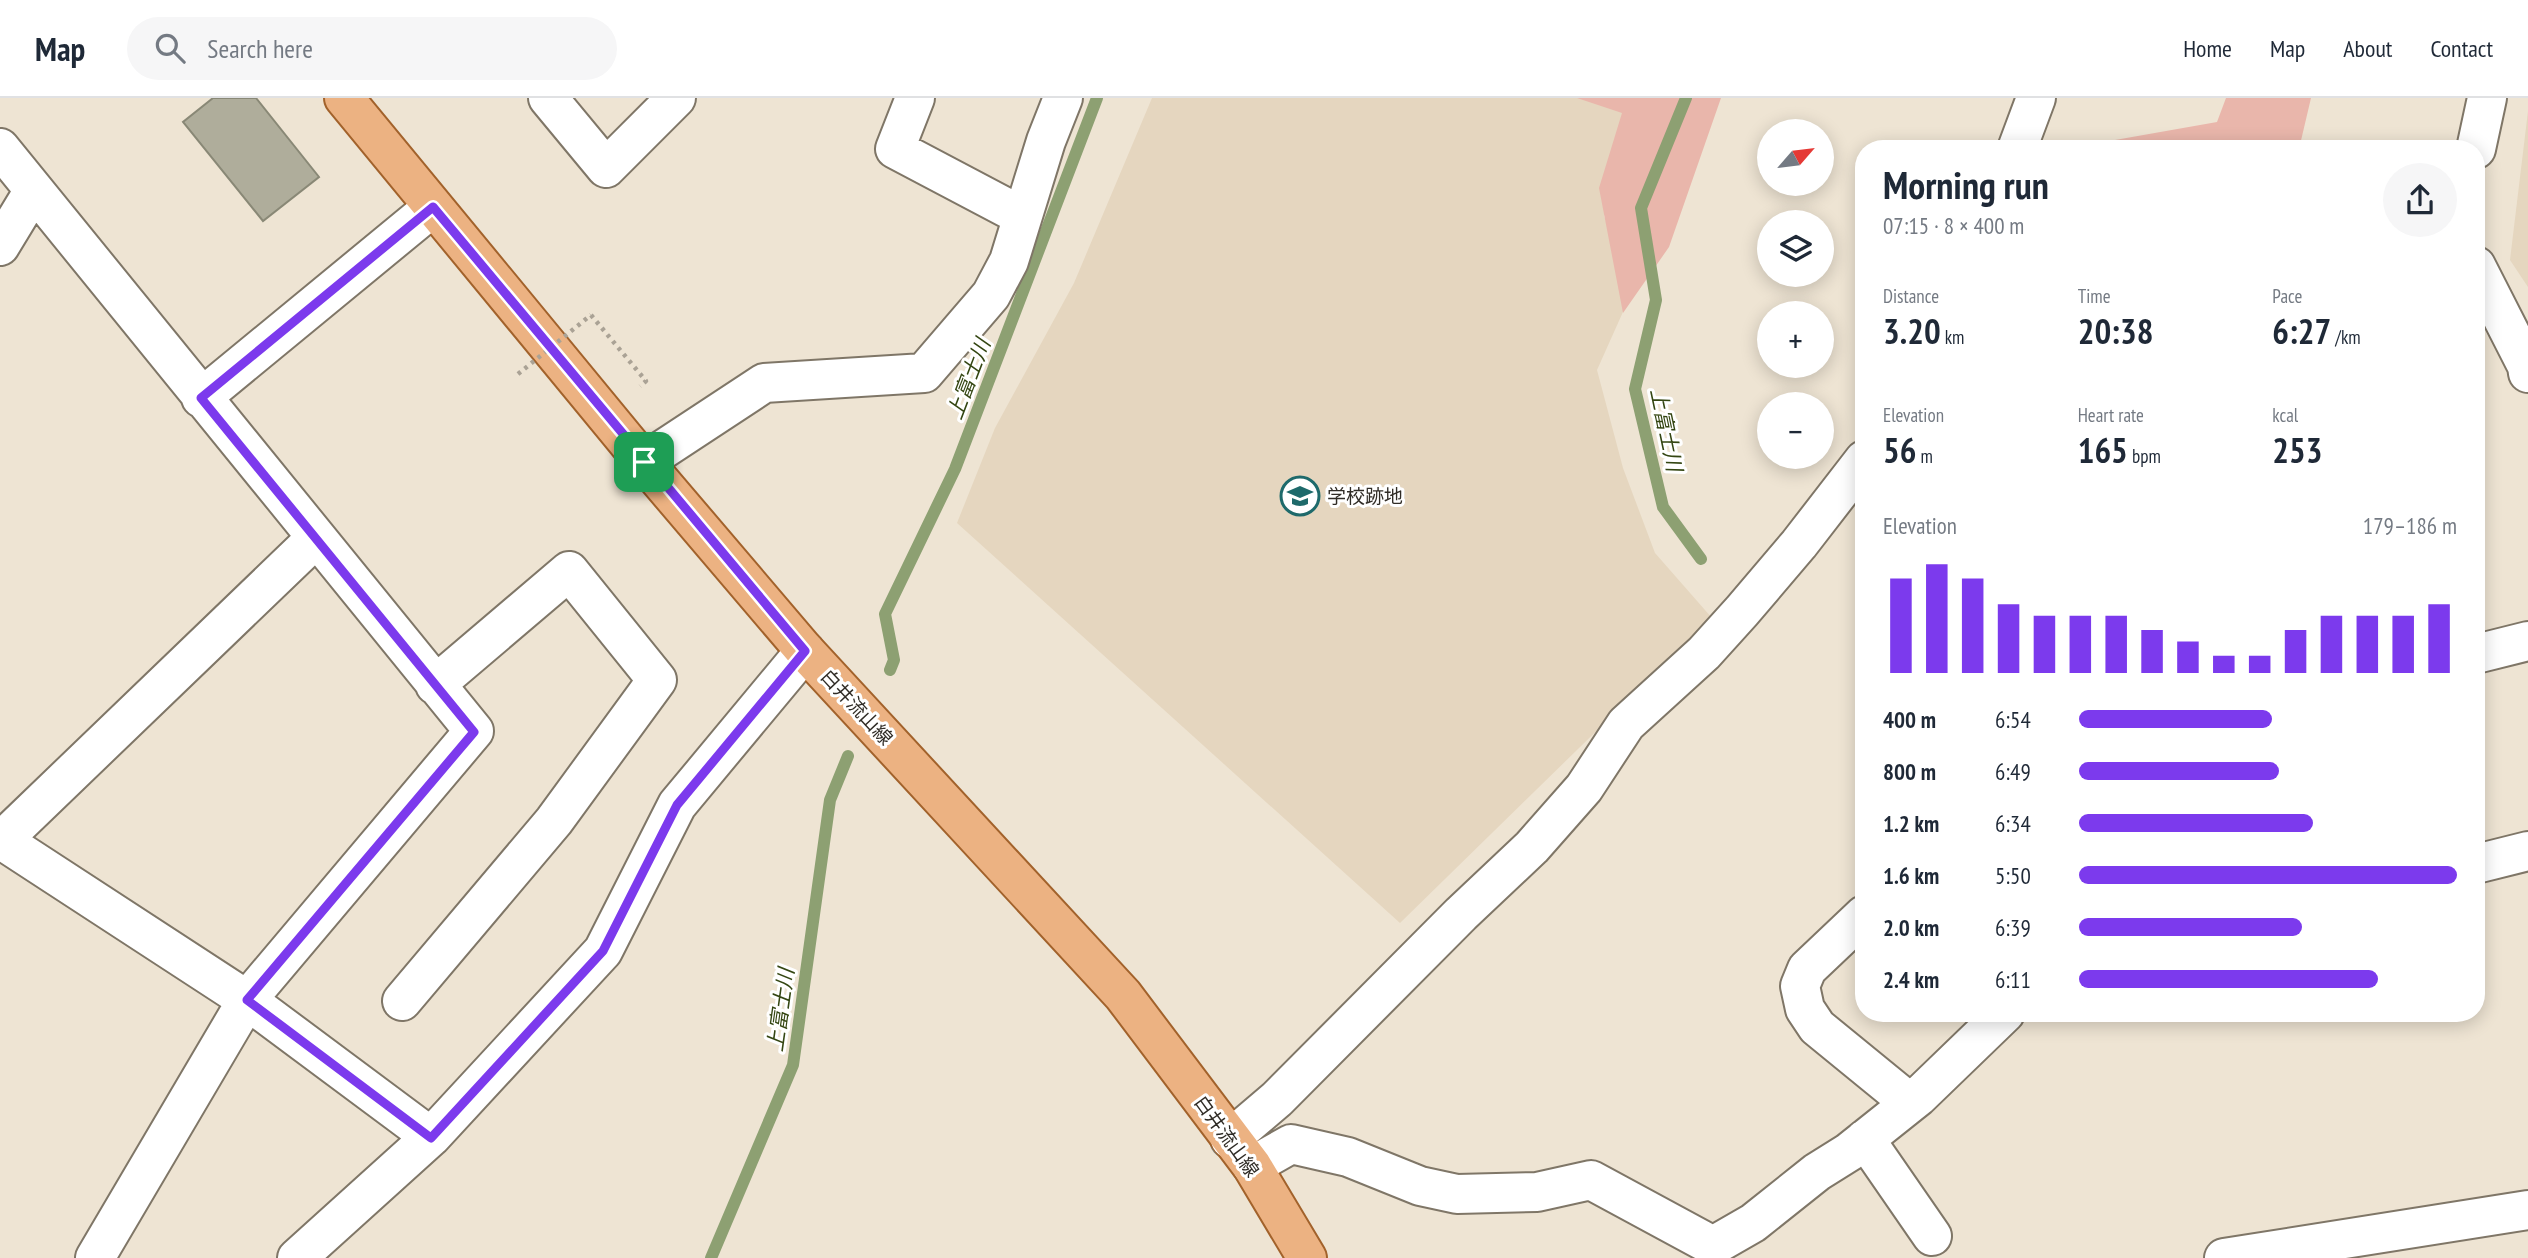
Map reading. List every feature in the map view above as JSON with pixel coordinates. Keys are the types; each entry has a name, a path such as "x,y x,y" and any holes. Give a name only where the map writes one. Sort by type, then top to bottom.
{"main road":[{"name":"白井流山線","path":"344,98 644,462 805,651 1123,995 1241,1152 1307,1258"}],"street":[{"path":"548,98 606,168 676,98"},
{"path":"915,98 895,149 1022,216"},
{"path":"644,462 764,383 924,373 991,295 1009,261 1046,141 1063,98"},
{"path":"2020,140 2036,98"},
{"path":"2478,140 2487,98"},
{"path":"0,148 474,732 247,1000 95,1258"},
{"path":"0,246 34,190"},
{"path":"201,398 433,207"},
{"path":"2485,284 2527,366 2528,373"},
{"path":"1241,1152 1277,1099 1461,914 1532,847 1584,788 1626,724 1704,653 1799,544 1855,472"},
{"path":"315,539 0,840 247,1000 431,1138"},
{"path":"402,1001 554,821 657,680 569,571 435,685"},
{"path":"2485,652 2528,641"},
{"path":"297,1258 431,1138 603,951 677,805 805,651"},
{"path":"2485,862 2528,851"},
{"path":"1855,924 1807,969 1800,986 1805,1009 1817,1027 1910,1103"},
{"path":"1241,1152 1291,1144 1348,1157 1420,1186 1457,1194 1537,1192 1591,1180 1718,1252 1910,1103 1996,1022"},
{"path":"1865,1139 1933,1236"},
{"path":"2224,1258 2528,1210"}],"path":[{"path":"518,374 591,315 646,381 640,386"}],"shaded area":[{"name":"学校跡地","path":"1152,98 1649,98 1604,216 1631,294 1597,370 1623,468 1655,553 1712,618 1400,923 957,523 995,428 1074,283"},
{"path":"1577,98 1721,98 1669,247 1623,313 1599,188 1622,113"},
{"path":"2226,98 2311,98 2301,140 2115,140 2217,122"},
{"path":"2528,111 2528,287 2510,260"}],"building":[{"path":"213,98 256,98 319,177 263,221 183,122"}],"waterway":[{"name":"上富士川","path":"890,670 894,660 885,614 955,469 1097,98"},
{"name":"上富士川","path":"1686,98 1641,208 1656,300 1635,389 1663,507 1701,559"},
{"name":"上富士川","path":"711,1258 793,1065 830,800 848,756"}],"place":[{"name":"学校跡地","path":"1300,496"}],"route":[{"path":"433,207 644,462 805,651 677,805 603,951 431,1138 247,1000 474,732 201,398 433,207"}]}
